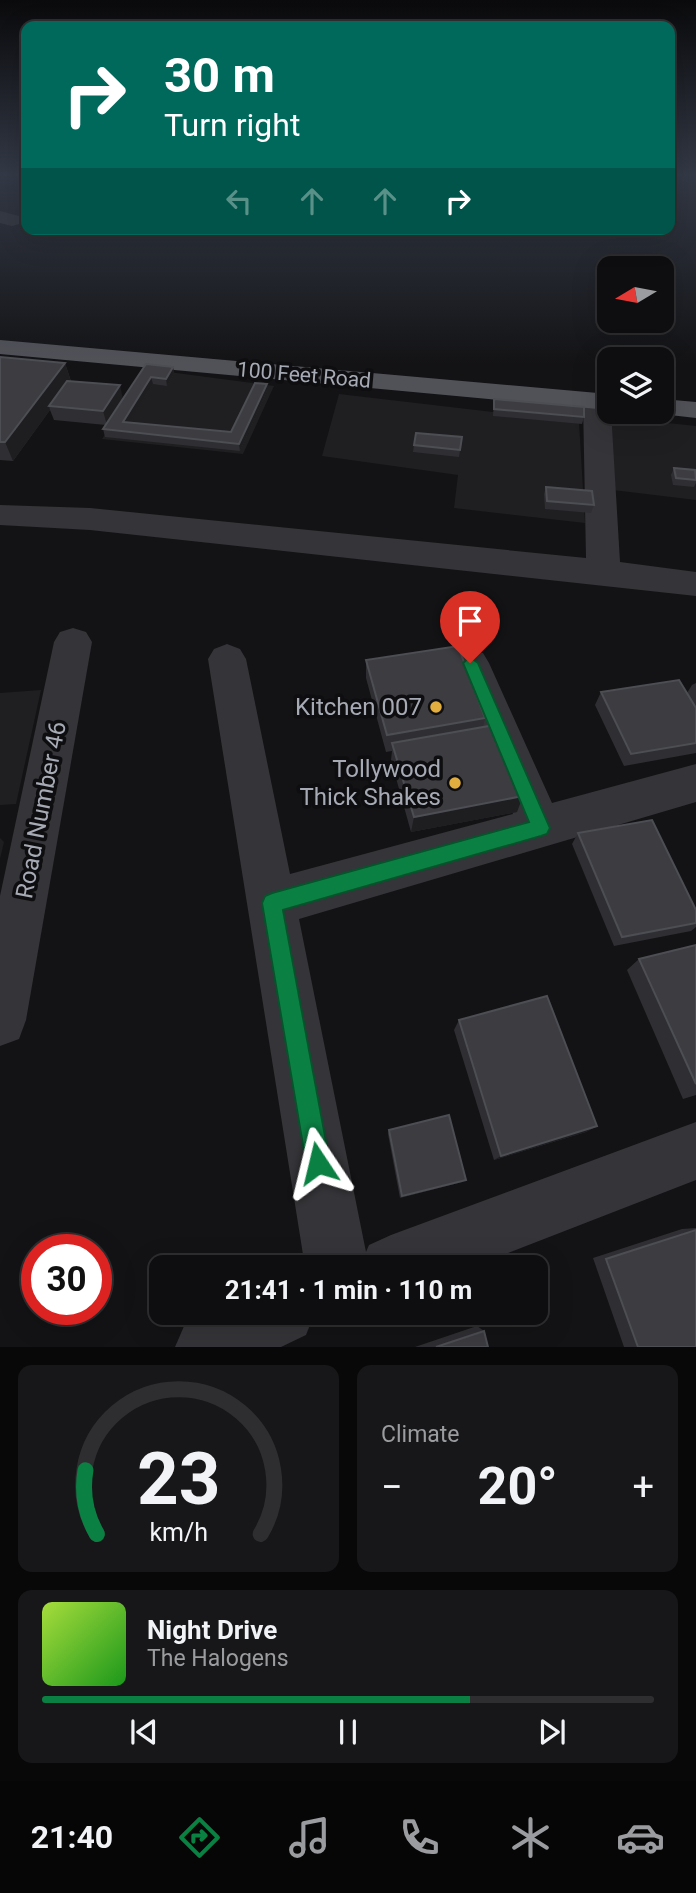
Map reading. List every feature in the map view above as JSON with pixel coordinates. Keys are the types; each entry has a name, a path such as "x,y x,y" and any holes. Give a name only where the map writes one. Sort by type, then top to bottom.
{"main road":[{"name":"100 Feet Road","path":"1,345 597,394"},
{"path":"674,388 696,390"},
{"path":"674,408 696,410"}],"street":[{"path":"603,572 605,424"},
{"path":"0,515 90,519 696,584"},
{"name":"Road Number 46","path":"0,1020 74,642"},
{"path":"228,659 335,1255"},
{"path":"470,663 541,828"},
{"path":"272,903 696,783"},
{"path":"424,1255 694,1157"},
{"path":"208,1347 255,1325"}],"shaded area":[{"path":"146,369 274,386 243,454 102,439"},
{"path":"339,394 579,422 585,523 454,508 458,475 322,456"},
{"path":"610,424 696,426 696,500 613,490"},
{"path":"41,690 16,804 0,805 0,693"}],"building":[{"path":"0,357 65,363 5,442 0,442"},
{"path":"146,364 173,367 166,379 151,377 123,422 231,432 255,383 267,384 239,444 103,429"},
{"path":"67,381 120,385 103,411 49,406"},
{"path":"494,399 584,407 584,417 494,409"},
{"path":"416,433 462,437 460,450 414,445"},
{"path":"674,468 695,470 696,480 676,478"},
{"path":"546,487 592,491 594,505 547,501"},
{"path":"458,646 485,718 387,735 366,660"},
{"path":"679,680 696,708 696,743 631,754 601,692"},
{"path":"495,725 523,796 414,817 392,743"},
{"path":"652,820 696,910 696,923 622,937 578,833"},
{"path":"696,945 696,1084 639,959"},
{"path":"547,996 597,1126 501,1156 459,1020"},
{"path":"449,1115 466,1180 402,1196 389,1130"},
{"path":"696,1230 696,1347 638,1347 606,1259"},
{"path":"484,1331 488,1347 436,1347"}],"place":[{"name":"Kitchen 007","path":"436,707"},
{"name":"Tollywood Thick Shakes","path":"455,783"}],"route":[{"path":"318,1163 272,903 541,828 470,663"}]}
